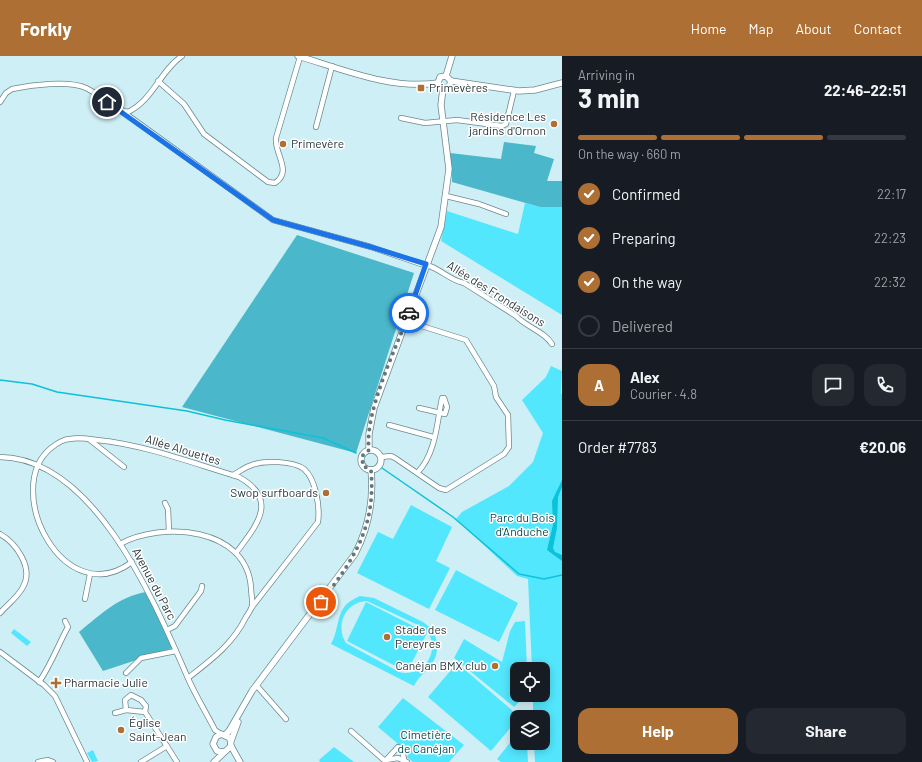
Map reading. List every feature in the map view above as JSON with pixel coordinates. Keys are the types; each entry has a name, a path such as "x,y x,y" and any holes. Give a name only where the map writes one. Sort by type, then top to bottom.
{"street":[{"path":"122,111 128,112 143,103 168,67 182,56"},
{"path":"158,81 184,104 204,134 268,182 275,183 278,180 283,167 276,145 276,138 299,56 400,83 417,85 438,83"},
{"path":"446,76 452,56"},
{"path":"316,127 332,66"},
{"path":"446,76 451,81 514,91 535,90 562,83"},
{"path":"438,83 440,77 446,76"},
{"path":"443,88 449,87 451,81"},
{"path":"438,83 443,88"},
{"name":"Allée des Frondaisons","path":"0,102 6,93 18,88 79,86 91,91 122,111 273,220 426,264 457,282 464,283 516,316 521,321 549,339 552,344"},
{"path":"369,450 369,434 374,408 426,264 441,227 449,169 442,121 441,101 443,88"},
{"path":"401,118 425,123 457,120 502,126 506,124 514,91"},
{"path":"134,109 135,121"},
{"path":"446,196 479,204 506,214"},
{"path":"381,457 391,456 418,472 439,488 450,490 506,452 509,447 509,418 496,397 494,386 466,340 406,321"},
{"path":"418,472 430,456 438,412 419,408"},
{"path":"389,425 434,437"},
{"name":"Allée Alouettes","path":"37,464 41,458 55,445 69,439 88,439 136,447 233,475 249,482 257,491 261,502 262,513 257,525 236,553"},
{"path":"88,439 124,466"},
{"path":"369,450 377,452 381,457 379,466 371,470 365,469 361,459 363,454 369,450"},
{"name":"Avenue du Parc","path":"0,457 37,464 58,475 100,517 142,578 188,678 215,730 223,735"},
{"path":"188,678 225,648 242,626 252,607 318,522 320,512 318,501 306,472 299,467 282,462 260,462 250,465 233,475"},
{"path":"37,464 34,477 36,509 45,536 57,553 65,561 90,574 114,572 132,562"},
{"path":"214,739 223,735 242,710 257,686 328,593 357,550 366,528 372,505 371,470"},
{"path":"165,503 168,509 169,531"},
{"path":"120,544 169,531 203,535 221,543 236,553 248,570 251,583 252,607"},
{"path":"0,534 9,540 18,551 26,576 22,589 0,613"},
{"path":"85,599 90,574"},
{"path":"167,630 175,626 201,591 202,586"},
{"path":"39,682 50,667 61,637 68,627 65,621"},
{"path":"126,673 141,658 176,651"},
{"path":"0,652 51,691 59,702 87,762"},
{"path":"257,686 286,720"},
{"path":"126,710 125,700 131,695 141,700 146,706 145,712 177,762"},
{"path":"115,713 126,710 145,712"},
{"path":"214,762 231,743 242,710"},
{"path":"210,762 215,749 213,744 215,730"},
{"path":"350,731 385,761"},
{"path":"223,735 231,743 239,761"},
{"path":"141,762 167,746"},
{"path":"385,761 398,747 402,750 406,760"},
{"path":"215,749 224,752 239,761"},
{"path":"385,761 398,758 406,760"},
{"path":"38,762 48,760 53,762"}],"green space":[{"path":"525,203 540,207 562,207 562,315 441,241 447,211 518,234"},
{"name":"Parc du Bois d'Anduche","path":"551,366 562,371 562,762 535,762 534,750 550,750 550,710 533,710 533,702 550,702 550,662 532,662 528,579 517,576 456,519 462,512 509,486 533,462 543,433 522,400 546,377"},
{"path":"411,505 452,527 436,561 450,568 429,609 357,573 378,532 393,539"},
{"path":"456,570 518,603 499,642 435,610"},
{"path":"360,596 374,598 423,622 433,632 437,644 436,657 433,663 414,686 331,644 342,611 351,600","holes":["367,601 422,627 429,634 432,642 432,651 424,665 409,673 399,672 346,643 343,636 342,622 344,616 353,605 359,602"]},
{"name":"Stade des Pereyres","path":"366,602 427,633 407,672 347,641"},
{"name":"Canéjan BMX club","path":"525,621 527,662 510,662 510,702 519,702 514,707 454,658 464,639 502,662 510,631 515,622"},
{"path":"14,629 31,642 27,646 11,633"},
{"path":"457,663 512,710 510,710 510,728 491,751 428,697"},
{"name":"Cimetière de Canéjan","path":"403,698 464,745 449,762 413,762 407,757 409,753 378,727"},
{"path":"510,743 510,750 527,750 528,762 501,762 497,759"},
{"path":"334,747 354,762 320,762 319,760"},
{"path":"93,750 98,761 92,762 87,753"}],"shaded area":[{"path":"504,142 536,146 534,153 554,159 547,181 562,181 562,207 540,207 452,182 450,153 501,159"},
{"path":"297,235 414,273 356,453 182,407"},
{"path":"562,480 562,487 558,497 557,528 553,548 555,552 562,555 562,561 547,550 553,525 552,501"},
{"path":"146,592 173,648 103,671 79,632 118,602 136,594"}],"waterway":[{"path":"0,380 32,384 57,392 187,411 225,420 323,438 356,453"},
{"path":"382,468 453,517 519,574 544,579 562,575"}],"way so far":[{"path":"321,602 355,554 363,537 370,515 373,495 371,470 365,469 361,459 363,454 369,450 371,418 409,313"}],"place":[{"name":"Primevères","path":"421,88"},
{"name":"Résidence Les jardins d'Ornon","path":"554,124"},
{"name":"Primevère","path":"283,144"},
{"name":"Swop surfboards","path":"326,493"},
{"name":"Stade des Pereyres","path":"387,637"},
{"name":"Canéjan BMX club","path":"495,666"},
{"name":"Pharmacie Julie","path":"56,683"},
{"name":"Église Saint-Jean","path":"121,730"}],"route":[{"path":"107,102 122,111 273,220 397,254 421,264 426,264 409,313"}]}
